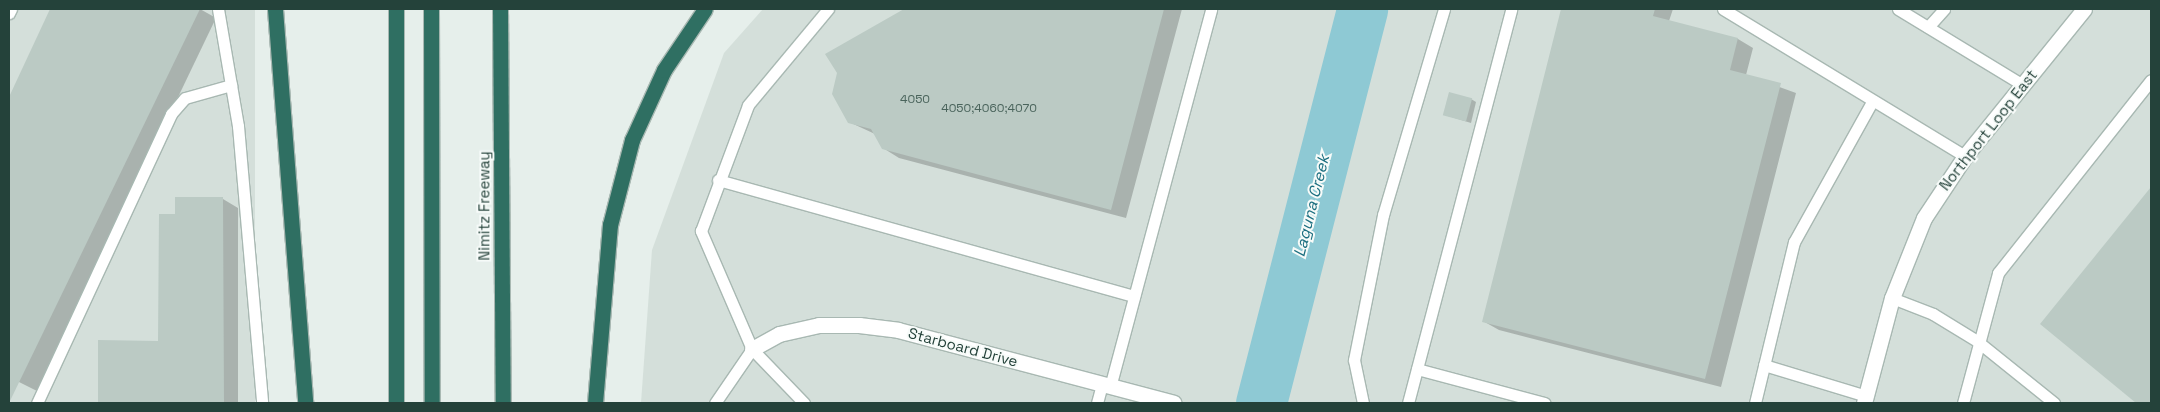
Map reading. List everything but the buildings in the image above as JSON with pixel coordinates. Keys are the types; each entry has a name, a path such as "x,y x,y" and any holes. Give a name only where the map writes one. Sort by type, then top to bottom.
{"highway":[{"path":"276,9 305,403"},
{"path":"385,9 396,60"},
{"path":"396,9 396,403"},
{"path":"430,9 432,403"},
{"name":"Nimitz Freeway","path":"500,9 502,403"},
{"path":"594,403 610,225 632,140 664,70 705,9"}],"street":[{"name":"Northport Loop East","path":"1865,400 1892,298 1924,218 1965,156 2084,9"},
{"name":"Starboard Drive","path":"752,349 779,334 819,325 859,325 898,330 1106,385 1158,401"}],"lane":[{"path":"9,13 11,9"},
{"path":"218,9 231,85 262,403"},
{"path":"804,403 752,349 701,232 718,180 748,105 828,9"},
{"path":"1097,403 1106,385 1134,296 1210,9"},
{"path":"1363,403 1354,360 1383,215 1444,9"},
{"path":"1408,403 1511,9"},
{"path":"1723,9 1965,156"},
{"path":"1898,9 2022,85"},
{"path":"1928,27 1944,9"},
{"path":"1963,403 1977,341 1998,273 2151,80"},
{"path":"37,403 171,114 185,98 231,85"},
{"path":"1755,403 1794,242 1873,100"},
{"path":"718,180 1134,296"},
{"path":"1892,298 1933,314 1977,341 2054,403"},
{"path":"714,403 752,349"},
{"path":"1764,365 1865,400"},
{"path":"1417,369 1545,403"}],"shaded area":[{"path":"9,9 255,9 255,403 9,403"},
{"path":"763,9 2151,9 2151,403 641,403 652,250 724,53"}],"waterway":[{"name":"Laguna Creek","path":"1261,403 1362,9"}]}
